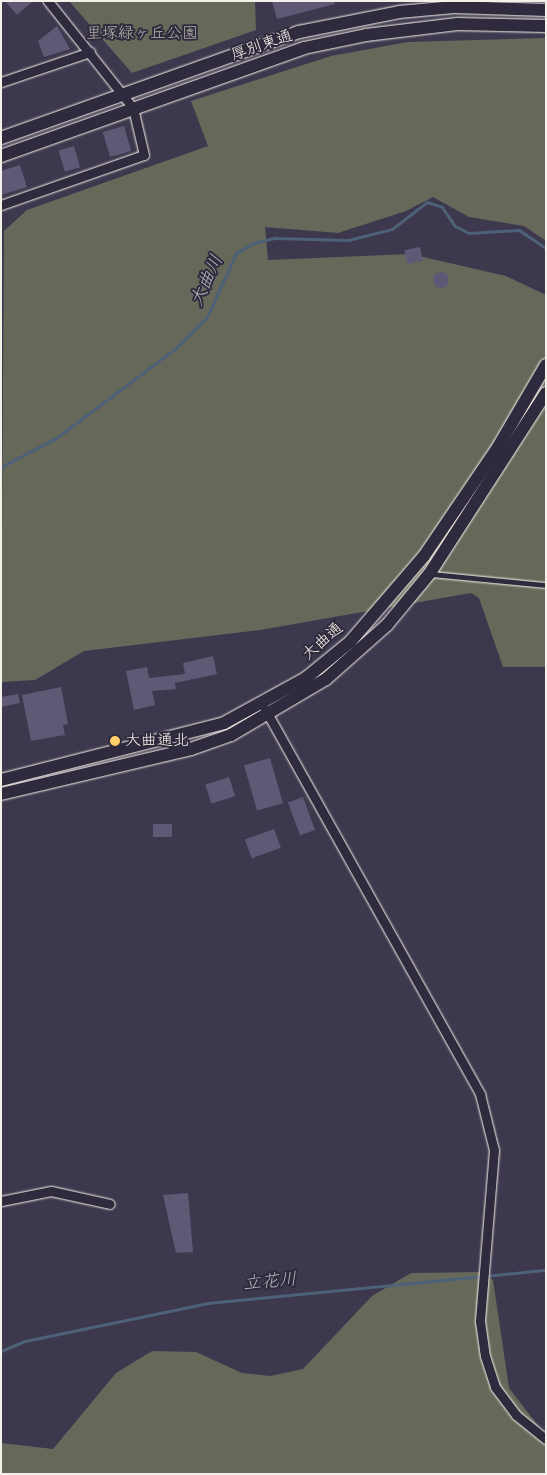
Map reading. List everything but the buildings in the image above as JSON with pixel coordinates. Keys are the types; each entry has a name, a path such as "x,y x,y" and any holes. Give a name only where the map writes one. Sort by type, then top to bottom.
{"street":[{"path":"1,205 144,155 134,108 48,1"},
{"path":"399,7 400,29"},
{"name":"厚別東通","path":"1,138 124,96 300,32 399,7 546,10"},
{"name":"厚別東通","path":"1,156 304,48 400,29 457,24 546,26"},
{"path":"1,82 90,52"},
{"name":"大曲通","path":"1,780 187,734 261,703 313,672 350,642 387,602 462,504 546,365"},
{"name":"大曲通","path":"1,794 191,749 231,735 301,697 361,651 430,573 546,393"},
{"path":"261,703 480,1094 494,1150 480,1321 485,1356 495,1387 516,1415 546,1439"},
{"path":"1,1201 51,1191 110,1204"}],"lane":[{"path":"430,573 546,585"}],"green space":[{"name":"里塚緑ヶ丘公園","path":"69,1 255,1 256,30 132,73"},
{"path":"546,38 546,241 524,226 469,217 433,197 406,211 338,233 265,227 268,260 410,254 506,276 546,295 546,667 503,667 479,598 471,593 260,630 84,651 35,680 1,682 4,231 27,210 208,146 191,101 331,56 408,42"},
{"path":"482,1272 493,1280 509,1388 546,1436 546,1474 1,1474 1,1443 53,1449 116,1373 152,1351 196,1352 242,1373 270,1376 303,1369 372,1296 411,1273"}],"waterway":[{"name":"大曲川","path":"1,467 56,438 177,347 207,317 236,253 253,243 275,238 348,240 392,229 427,202 442,207 455,226 469,233 519,230 546,248"},
{"name":"立花川","path":"1,1351 25,1341 208,1303 546,1270"}],"place":[{"name":"大曲通北","path":"115,741"}]}
